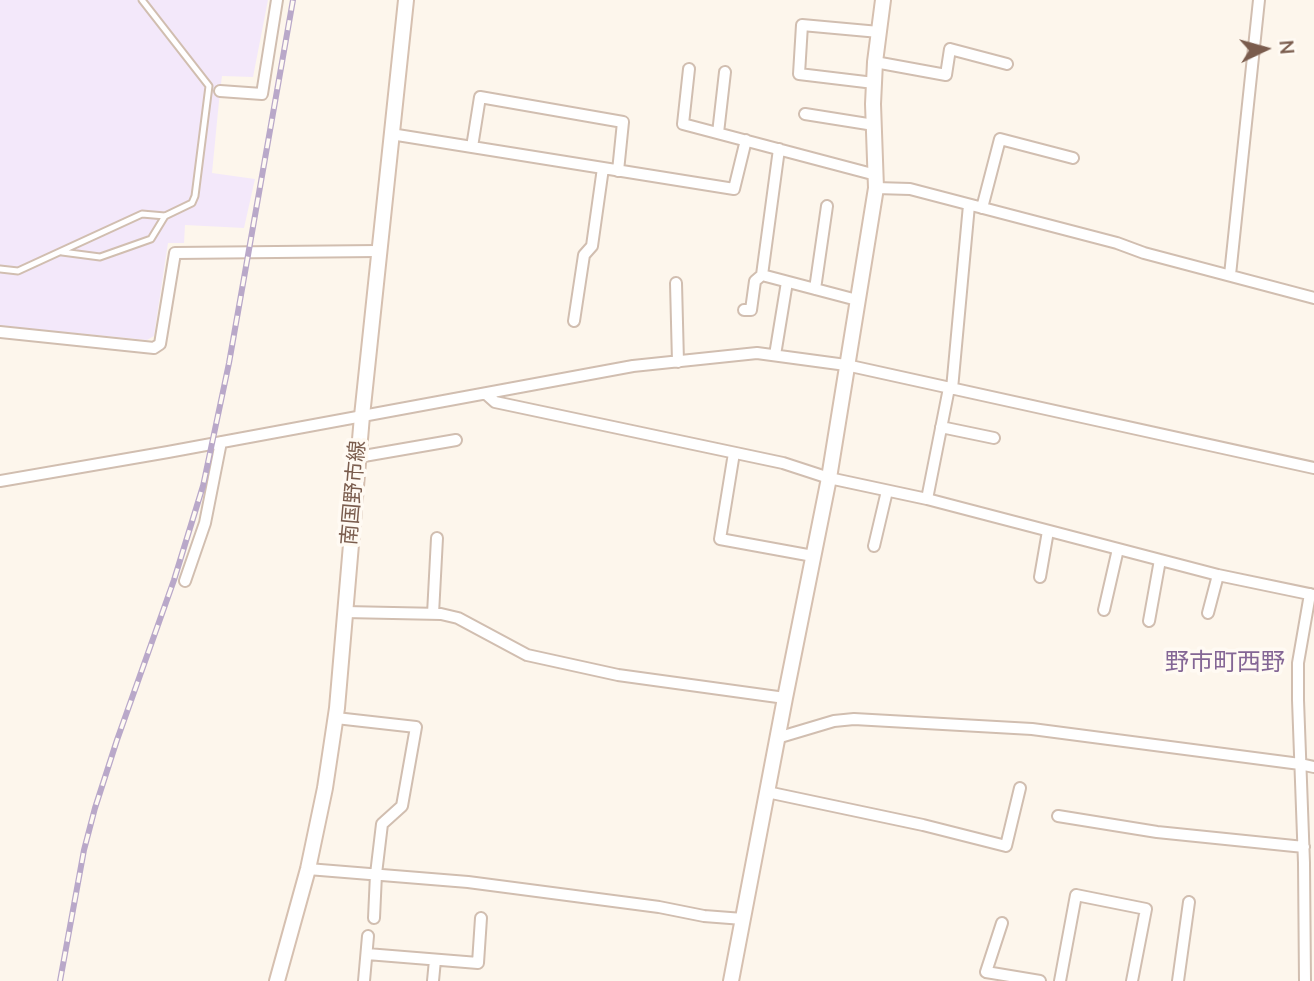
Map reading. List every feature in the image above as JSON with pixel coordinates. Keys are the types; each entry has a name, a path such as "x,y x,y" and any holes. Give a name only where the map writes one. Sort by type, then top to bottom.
{"street":[{"path":"220,91 262,94 277,0"},
{"name":"南国野市線","path":"277,981 308,869 336,718 378,251 406,0"},
{"path":"731,981 829,478 876,182 874,83 883,0"},
{"path":"1230,275 1259,0"},
{"path":"874,83 799,74 802,25 879,32"},
{"path":"875,62 946,75 950,50 1007,64"},
{"path":"689,69 683,124 779,149 876,182 1116,243 1144,253 1314,298"},
{"path":"718,133 725,72"},
{"path":"472,147 480,97 623,122 618,170"},
{"path":"805,114 874,125"},
{"path":"391,134 734,189 746,140"},
{"path":"982,208 1000,139 1073,158"},
{"path":"744,310 751,310 755,281 762,275 779,149"},
{"path":"574,321 584,256 592,246 603,168"},
{"path":"927,499 950,388 969,205"},
{"path":"815,289 827,206"},
{"path":"0,332 154,348 160,344 175,253 378,251"},
{"path":"762,275 857,300"},
{"path":"775,355 787,282"},
{"path":"676,283 678,362"},
{"path":"0,481 633,366 757,353 846,365 1314,468"},
{"path":"486,394 495,402 783,463 829,478 927,499 1218,575 1312,595 1298,663 1305,981"},
{"path":"941,427 994,438"},
{"path":"358,457 456,440"},
{"path":"185,581 205,523 221,442"},
{"path":"734,453 720,539 813,556"},
{"path":"874,546 887,491"},
{"path":"1040,577 1048,531"},
{"path":"433,614 437,538"},
{"path":"1104,610 1118,549"},
{"path":"1149,621 1160,560"},
{"path":"1208,613 1218,575"},
{"path":"345,612 441,614 458,618 527,655 618,675 785,698"},
{"path":"336,718 416,727 402,806 382,824 374,918"},
{"path":"777,738 834,721 866,719 1032,729 1314,767"},
{"path":"767,792 923,825 1006,846 1020,788"},
{"path":"1058,816 1157,832 1304,847"},
{"path":"308,869 468,881 659,907 704,916 743,919"},
{"path":"1060,981 1076,895 1146,909 1132,981"},
{"path":"1178,981 1189,902"},
{"path":"1187,916 1200,918"},
{"path":"367,954 478,963 481,918"},
{"path":"1002,923 986,972 990,977 1040,981"},
{"path":"364,981 368,936"},
{"path":"433,981 435,960"}],"lane":[{"path":"0,269 18,271 142,214 165,216 192,203 209,86 142,0"},
{"path":"208,90 220,91"},
{"path":"60,251 100,257 151,239 165,216"}],"shaded area":[{"path":"0,0 268,0 253,77 222,76 220,91 212,173 255,179 244,228 185,225 184,243 168,243 154,336 147,340 0,326"}],"railway":[{"path":"60,981 84,850 95,808 174,580 203,486 229,363 293,0"}],"district":[{"name":"野市町西野","path":"1225,664"}]}
